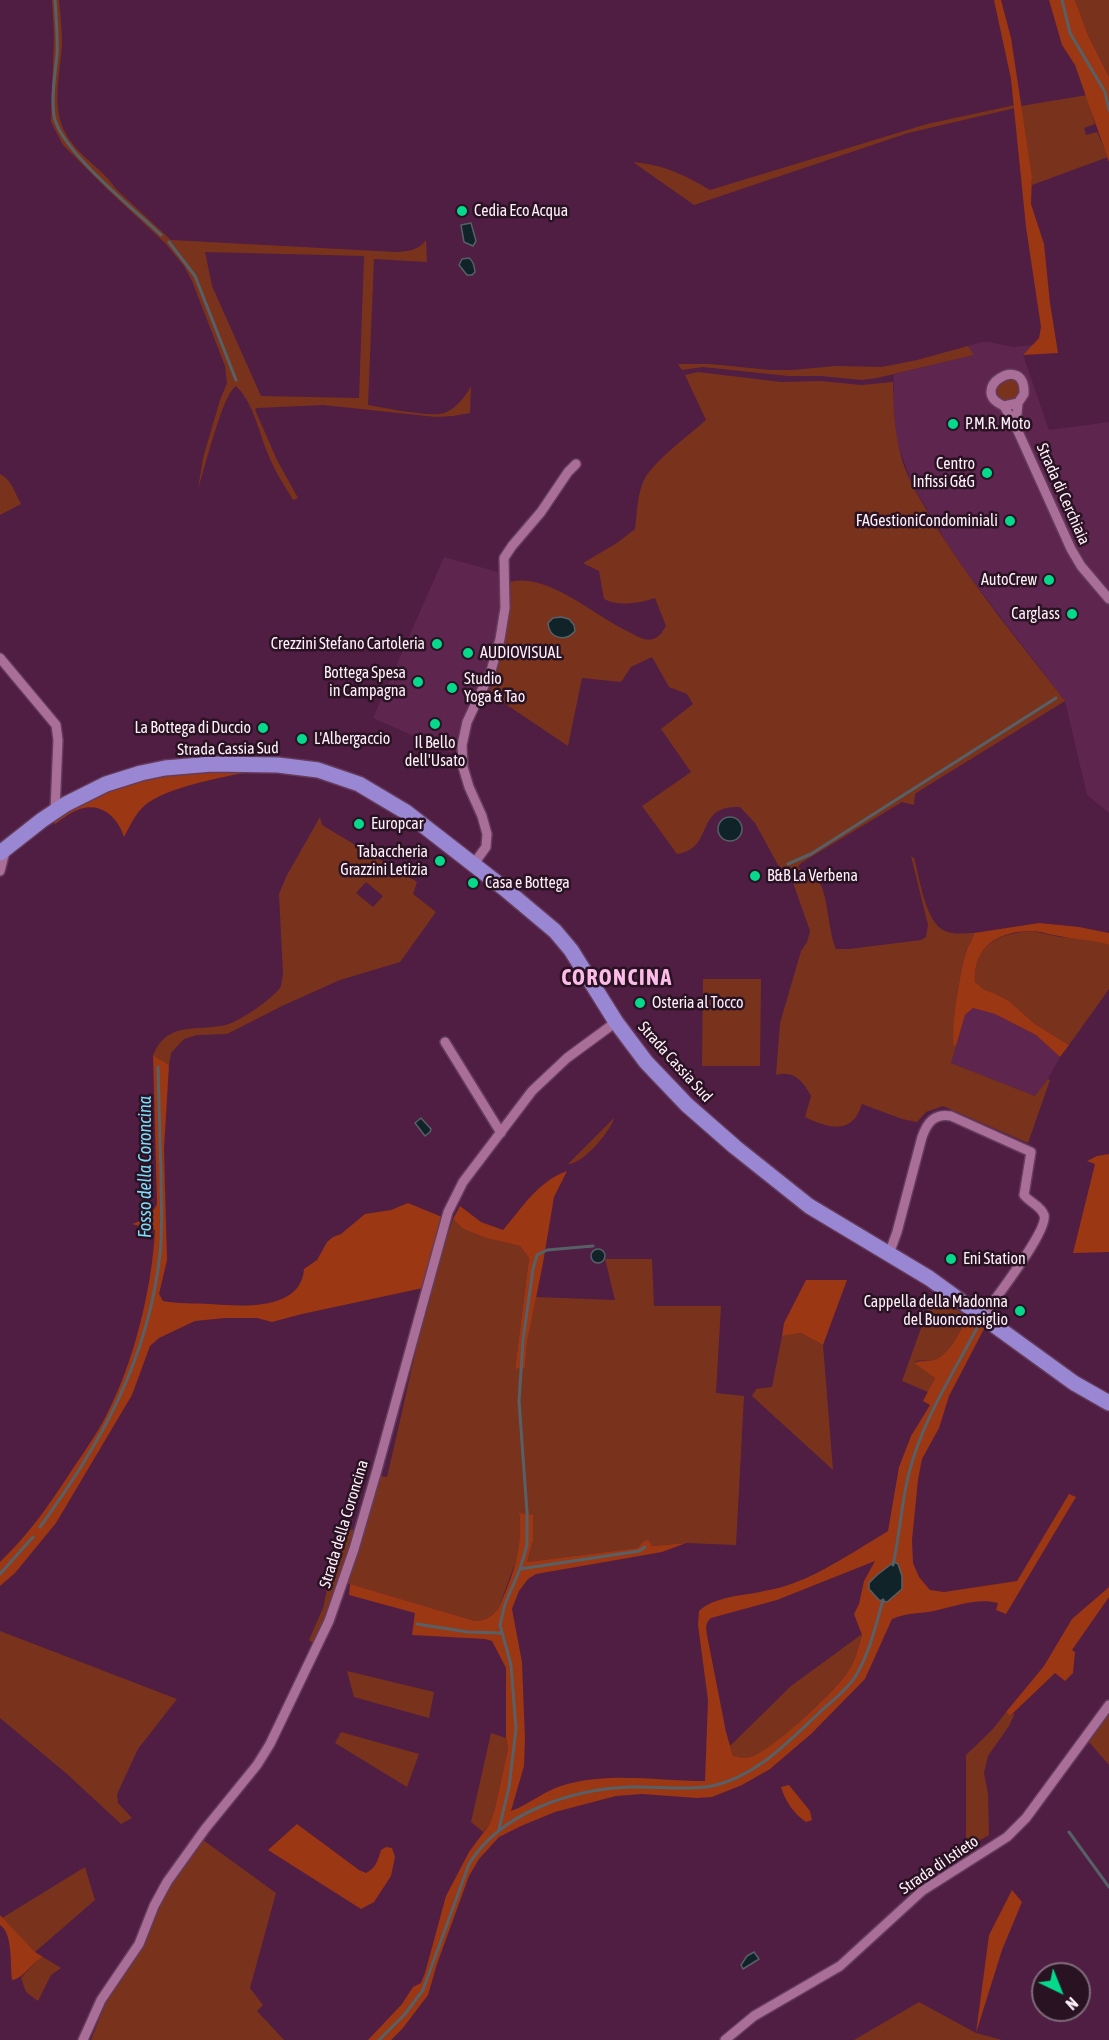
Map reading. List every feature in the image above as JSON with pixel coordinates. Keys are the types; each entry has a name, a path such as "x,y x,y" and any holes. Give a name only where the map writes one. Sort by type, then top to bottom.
{"main road":[{"name":"Strada Cassia Sud","path":"3,850 55,811 83,795 115,781 165,768 212,764 301,768 335,775 366,787 406,812 539,917 563,939 616,1022 657,1074 692,1110 735,1147 809,1206 929,1278 1074,1383 1109,1403"}],"street":[{"name":"Strada di Cerchiaia","path":"1016,427 1018,403 1024,393 1022,383 1014,375 1003,375 995,381 992,391 996,401 1004,406 1016,427 1071,549 1081,566 1109,599"},
{"path":"1004,406 1018,403"},
{"path":"473,865 486,847 486,834 481,812 469,787 463,767 462,745 467,722 491,671 500,639 506,599 504,558 576,464"},
{"path":"0,658 56,725 58,740 55,811"},
{"path":"0,871 3,850"},
{"name":"Strada della Coroncina","path":"82,2040 101,2000 139,1944 154,1906 167,1882 205,1829 257,1765 270,1744 329,1621 354,1549 377,1470 448,1212 463,1182 536,1086 580,1048 616,1022"},
{"path":"446,1042 501,1133"},
{"path":"889,1254 922,1137 931,1120 951,1116 1031,1152 1024,1195 1042,1212 1043,1226 983,1316"},
{"name":"Strada di Istieto","path":"725,2040 733,2031 754,2016 840,1966 922,1892 1007,1837 1026,1818 1109,1705"}],"shaded area":[{"path":"52,0 59,0 62,42 57,100 58,112 66,134 77,149 116,189 171,240 396,252 409,251 426,240 427,262 374,259 368,405 415,413 440,414 454,407 471,386 470,413 436,417 323,405 257,408 256,412 277,460 298,498 293,500 270,460 247,401 236,386 225,403 198,489 203,458 227,383 225,366 184,266 165,243 63,145 51,122 54,36","holes":["205,252 364,256 359,398 261,396 212,286"]},
{"path":"994,0 1001,0 1011,38 1032,176 1031,204 1044,244 1058,353 1023,355 1039,338 1041,327 1026,227 1011,79"},
{"path":"1049,0 1075,0 1088,35 1109,77 1109,162 1075,65 1062,45"},
{"path":"1075,0 1109,0 1109,77 1088,35"},
{"path":"1087,95 1095,124 1084,128 1086,135 1097,132 1108,157 1032,185 1021,106"},
{"path":"1015,105 1015,108 908,133 694,205 633,162 673,171 710,190 927,124"},
{"path":"982,342 1013,347 1034,345 1023,355 1049,430 1109,422 1109,813 1087,795 1065,701 969,576 948,545 912,484 897,442 893,402 894,374 974,355 968,346"},
{"path":"968,346 974,355 862,380 788,376 703,367 682,370 678,364 710,364 770,370 836,366 882,367"},
{"path":"698,372 781,382 821,381 861,385 893,382 898,443 906,472 914,488 967,573 1065,701 915,794 914,805 902,802 801,863 798,867 816,879 821,886 836,949 849,949 921,940 926,937 928,925 911,856 914,858 928,910 938,926 952,933 974,933 972,943 966,950 958,988 953,1045 956,1046 951,1063 1035,1096 1048,1079 1050,1080 1028,1143 943,1106 926,1112 917,1122 902,1119 862,1104 854,1120 847,1125 828,1126 805,1117 811,1096 805,1086 793,1075 776,1075 780,1023 801,951 810,931 791,877 778,865 755,823 740,807 725,808 716,813 710,819 697,844 677,854 642,806 691,772 661,729 693,704 687,694 669,687 652,657 631,667 621,682 582,678 568,746 489,693 506,639 510,611 510,582 525,581 556,590 642,638 653,639 659,636 666,626 655,598 623,604 604,599 599,571 583,563 617,543 635,529 637,505 643,482 648,474 662,458 706,420 685,375"},
{"path":"1008,379 1016,382 1019,390 1016,398 1008,401 1000,398 997,390 1000,382"},
{"path":"0,474 10,483 21,504 0,515"},
{"path":"444,557 509,575 512,605 505,644 489,693 479,686 452,753 373,718"},
{"path":"259,770 183,787 154,799 138,813 124,837 118,824 108,813 95,808 77,810 55,824 53,820 91,797 132,782 186,773"},
{"path":"320,817 322,825 417,882 413,894 436,912 400,962 340,980 227,1034 197,1035 184,1039 171,1053 169,1065 153,1055 159,1044 175,1032 232,1023 263,1004 280,988 283,974 279,894 287,875","holes":["366,882 383,896 373,907 356,893"]},
{"path":"1039,923 1109,933 1109,945 1035,931 1009,934 990,943 983,950 978,959 975,982 984,990 1009,1001 1035,1024 1069,1045 1060,1057 1036,1035 995,1014 973,1008 965,1015 956,1046 953,1045 960,977 966,952 974,933"},
{"path":"1032,931 1060,937 1094,940 1109,945 1109,989 1069,1045 1035,1024 1009,1001 984,991 975,982 979,958 991,943 1009,934"},
{"path":"703,979 761,979 760,1066 702,1066"},
{"path":"973,1008 995,1014 1036,1035 1060,1057 1035,1096 951,1063 965,1015"},
{"path":"153,1055 169,1065 164,1149 167,1260 159,1294 163,1301 252,1305 281,1299 292,1293 300,1283 304,1269 317,1260 327,1242 333,1237 341,1234 365,1214 391,1210 408,1203 442,1217 423,1288 272,1322 257,1318 195,1321 159,1338 150,1346 132,1395 56,1523 15,1573 0,1586 0,1562 37,1521 103,1422 117,1394 140,1324 150,1276 155,1230 132,1224 147,1217 157,1204"},
{"path":"614,1118 608,1131 588,1153 574,1163 568,1164"},
{"path":"1109,1154 1109,1252 1073,1253 1095,1164 1087,1161"},
{"path":"567,1171 554,1197 527,1343 525,1368 515,1369 529,1258 520,1246 486,1238 463,1229 453,1219 460,1206 481,1222 503,1230 539,1188"},
{"path":"453,1219 463,1229 486,1238 520,1246 529,1258 515,1369 525,1368 527,1343 536,1297 615,1300 605,1259 652,1259 654,1306 721,1306 716,1393 744,1396 736,1545 686,1543 652,1546 644,1541 637,1548 527,1562 533,1541 519,1514 521,1532 519,1553 498,1609 485,1619 475,1621 346,1583 380,1476 387,1477 424,1315"},
{"path":"806,1280 847,1280 823,1345 801,1333 782,1336 784,1323"},
{"path":"933,1295 968,1317 945,1353 934,1360 914,1362 935,1378 928,1392 902,1381"},
{"path":"968,1317 985,1327 949,1396 939,1428 922,1459 912,1540 913,1563 919,1577 930,1590 944,1592 1017,1581 1069,1494 1076,1497 1006,1614 996,1610 998,1603 981,1601 892,1619 865,1679 811,1734 770,1769 742,1785 712,1797 642,1794 616,1796 555,1812 499,1837 479,1859 469,1876 428,1995 391,2040 368,2040 402,2004 413,1987 421,1983 446,1896 469,1852 489,1825 494,1812 508,1749 506,1668 492,1641 412,1635 415,1613 349,1595 350,1584 479,1621 488,1618 498,1609 508,1586 516,1562 520,1538 519,1513 533,1515 533,1541 527,1562 637,1548 648,1540 652,1546 686,1543 662,1552 536,1574 528,1579 519,1591 512,1609 522,1662 525,1739 524,1766 511,1811 555,1788 578,1781 632,1778 705,1781 708,1700 698,1625 699,1611 721,1599 774,1589 804,1579 836,1563 888,1531 899,1467 911,1436 930,1405 923,1401 935,1378 914,1363 933,1360 944,1354 954,1342","holes":["875,1561 864,1581 859,1604 854,1614 862,1635 853,1662 843,1679 773,1744 751,1757 733,1756 726,1732 707,1635 708,1622 711,1618 777,1600","894,1563 879,1600 869,1583"]},
{"path":"801,1333 823,1345 833,1470 752,1396 756,1389 772,1387 782,1336"},
{"path":"338,1529 355,1530 334,1596 315,1645 309,1640 323,1608 338,1539"},
{"path":"1109,1587 1109,1597 1072,1650 1075,1652 1073,1673 1065,1681 1055,1673 1010,1716 1006,1712 1044,1666 1072,1619"},
{"path":"0,1631 177,1699 138,1749 117,1794 118,1803 132,1818 121,1824 67,1774 0,1718"},
{"path":"862,1634 850,1669 819,1704 760,1753 751,1758 733,1756 730,1746 791,1686"},
{"path":"347,1671 434,1692 429,1718 354,1697"},
{"path":"1006,1712 1010,1716 1015,1713 1009,1726 988,1756 984,1773 988,1794 989,1835 966,1848 966,1755 993,1729"},
{"path":"1109,1714 1109,1765 1089,1742"},
{"path":"341,1732 419,1754 407,1787 335,1743"},
{"path":"491,1733 506,1738 508,1749 494,1812 489,1825 483,1832 471,1822"},
{"path":"789,1785 810,1811 812,1820 806,1822 790,1807 781,1787"},
{"path":"297,1824 366,1873 378,1860 381,1850 386,1847 392,1848 395,1857 391,1876 374,1902 361,1909 268,1850"},
{"path":"203,1840 276,1893 250,1988 263,2005 257,2011 284,2040 91,2040 108,1997 144,1943 171,1884"},
{"path":"85,1867 95,1900 35,1952 2,1918"},
{"path":"1012,1890 1022,1902 1002,1950 976,2033 989,1935"},
{"path":"0,1915 35,1952 43,1957 17,1979 12,1980 9,1942 0,1925"},
{"path":"43,1957 61,1968 51,1975 38,2001 26,1992 21,1978 38,1959"},
{"path":"919,2002 976,2033 1002,2040 854,2040"}],"water":[{"path":"471,223 476,241 473,246 464,242 461,225"},
{"path":"469,258 475,272 472,275 467,275 459,265 462,259"},
{"path":"553,618 569,619 575,631 563,638 551,633 548,623"},
{"path":"730,817 739,820 742,829 739,838 730,841 721,838 718,829 721,820"},
{"path":"421,1118 431,1129 425,1136 415,1123"},
{"path":"595,1249 601,1249 605,1256 601,1263 595,1263 591,1259 591,1253"},
{"path":"894,1562 898,1564 902,1576 902,1589 887,1602 879,1600 869,1589 869,1583"},
{"path":"754,1952 759,1959 743,1969 741,1965 747,1956"}],"waterway":[{"path":"55,0 57,48 53,101 54,116 59,130 83,162 161,235"},
{"path":"1062,0 1070,33 1105,92 1109,110"},
{"path":"169,242 195,276 236,380"},
{"path":"788,864 811,854 1056,698"},
{"name":"Fosso della Coroncina","path":"40,1527 102,1431 133,1365 145,1329 154,1293 161,1234 158,1067"},
{"path":"499,1829 509,1787 516,1729 511,1665 500,1625 505,1604 520,1569 527,1545 527,1512 519,1401 523,1340 533,1269 537,1255 547,1250 593,1246"},
{"path":"893,1565 910,1469 920,1440 934,1408 977,1328"},
{"name":"Fosso della Coroncina","path":"0,1574 33,1537"},
{"path":"520,1569 639,1551 645,1547"},
{"path":"379,2040 405,2014 423,1990 469,1864 500,1830 540,1807 585,1793 631,1787 712,1786 743,1775 784,1746 839,1696 851,1682 868,1650 883,1600"},
{"path":"417,1624 468,1632 500,1633"},
{"path":"1069,1832 1109,1887"}],"place":[{"name":"Cedia Eco Acqua","path":"462,211"},
{"name":"P.M.R. Moto","path":"953,424"},
{"name":"Centro Infissi G&G","path":"987,473"},
{"name":"FAGestioniCondominiali","path":"1010,521"},
{"name":"AutoCrew","path":"1049,580"},
{"name":"Carglass","path":"1072,614"},
{"name":"Crezzini Stefano Cartoleria","path":"437,644"},
{"name":"AUDIOVISUAL","path":"468,653"},
{"name":"Bottega Spesa in Campagna","path":"418,682"},
{"name":"Studio Yoga & Tao","path":"452,688"},
{"name":"Il Bello dell'Usato","path":"435,724"},
{"name":"La Bottega di Duccio","path":"263,728"},
{"name":"L'Albergaccio","path":"302,739"},
{"name":"Europcar","path":"359,824"},
{"name":"Tabaccheria Grazzini Letizia","path":"440,861"},
{"name":"B&B La Verbena","path":"755,876"},
{"name":"Casa e Bottega","path":"473,883"},
{"name":"Osteria al Tocco","path":"640,1003"},
{"name":"Eni Station","path":"951,1259"},
{"name":"Cappella della Madonna del Buonconsiglio","path":"1020,1311"}],"district":[{"name":"CORONCINA","path":"617,978"}]}
